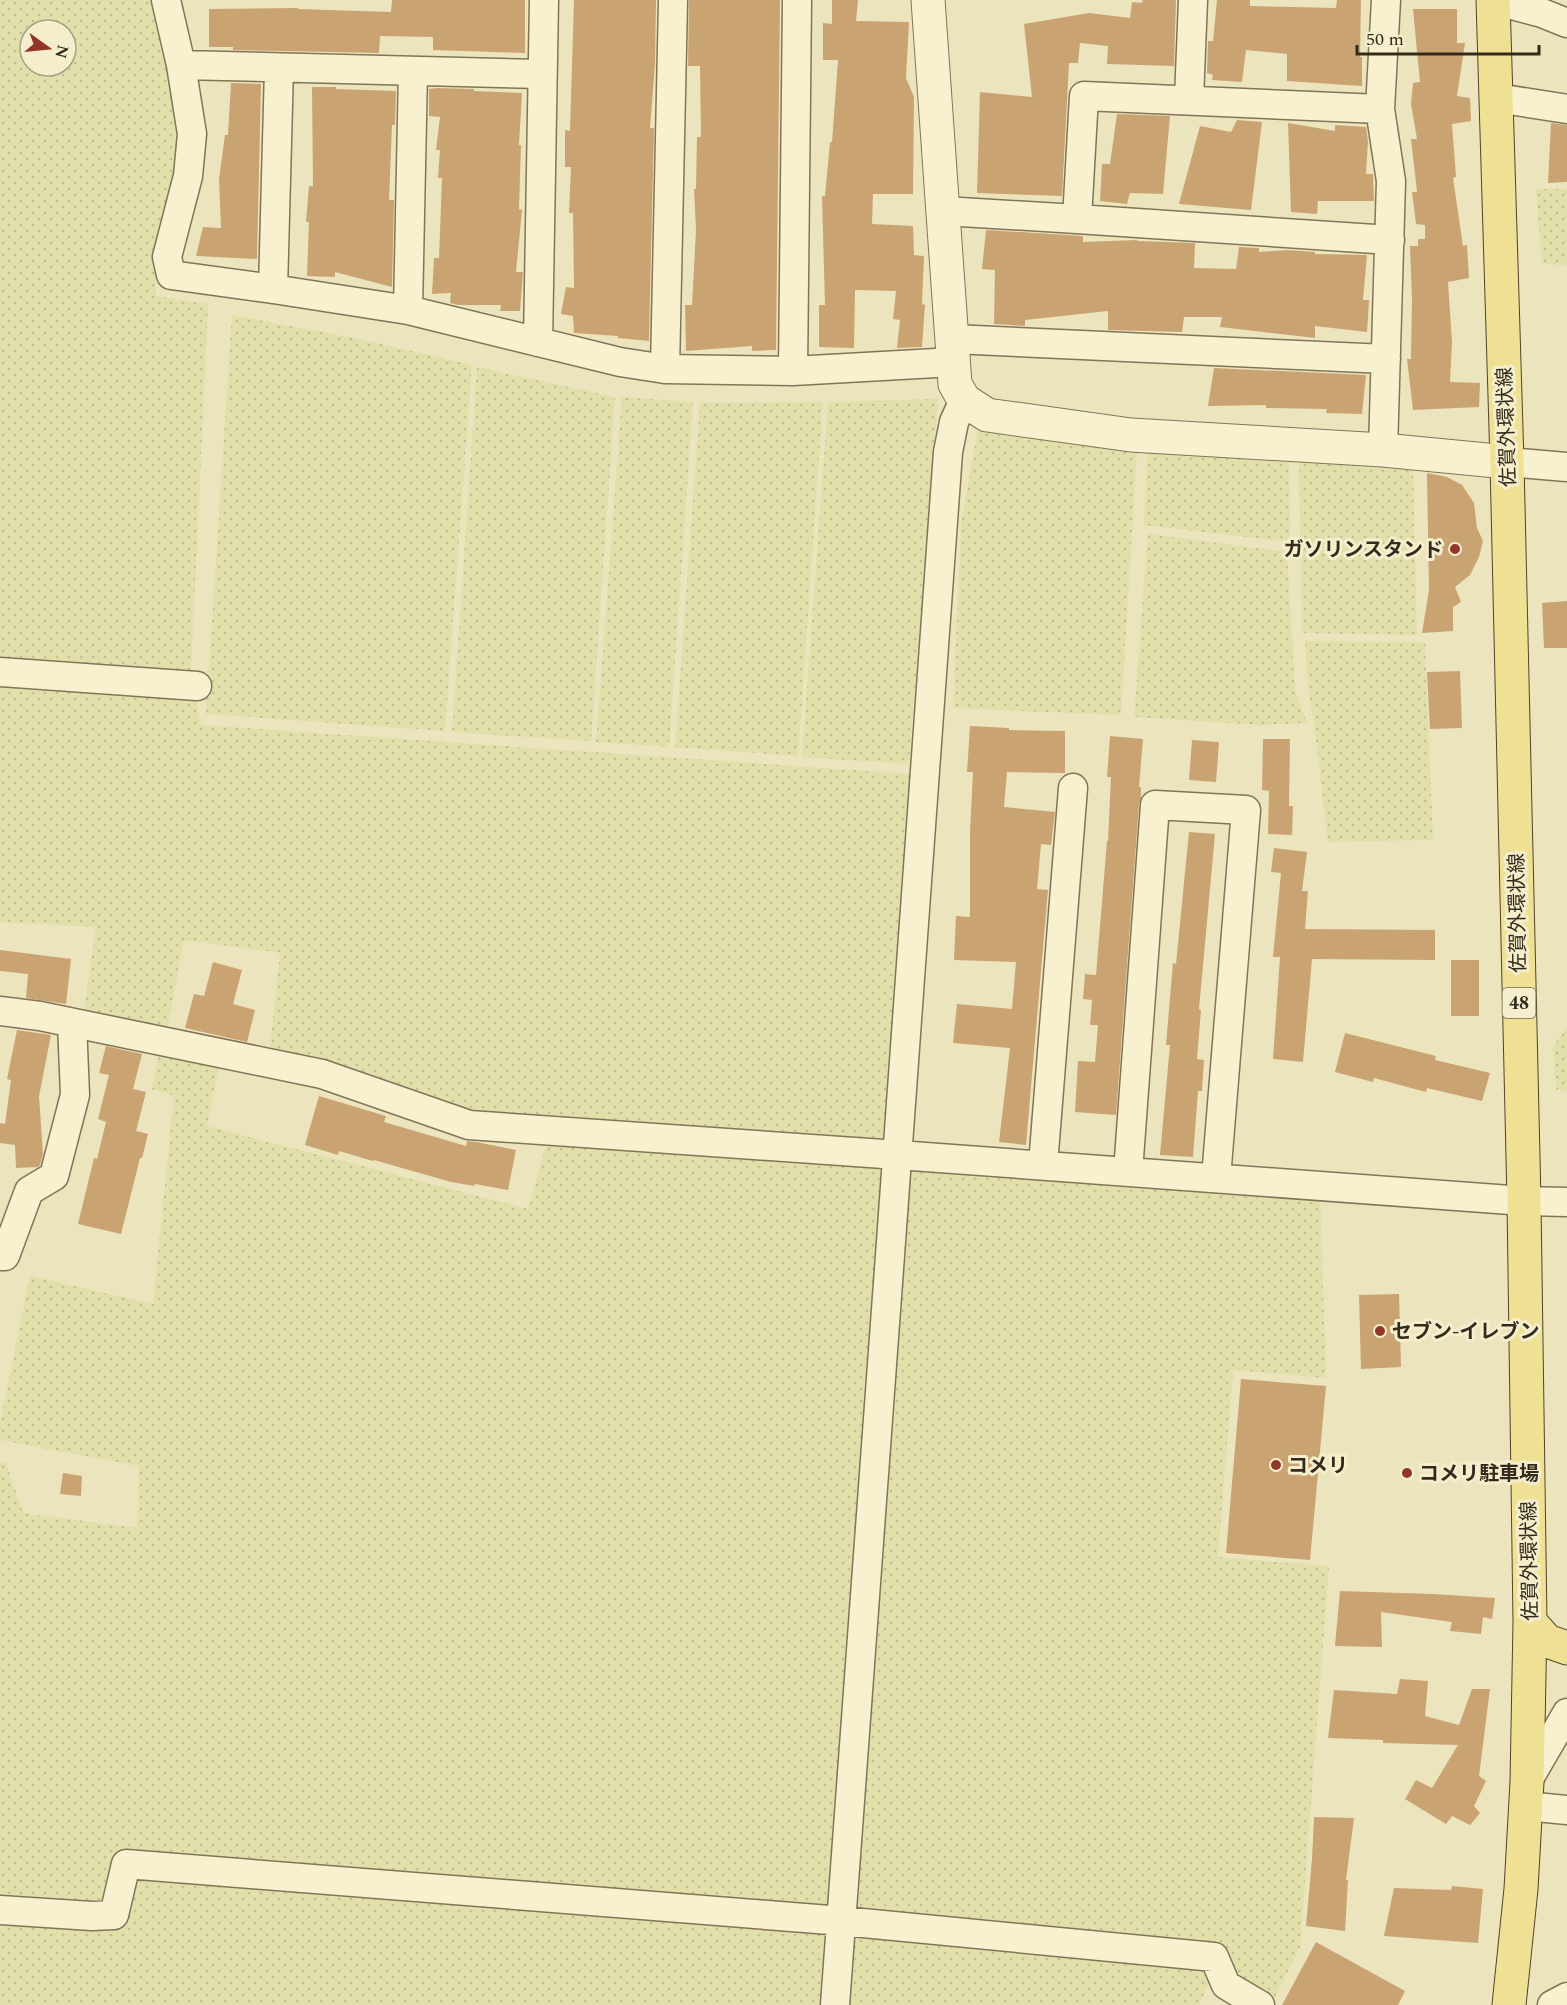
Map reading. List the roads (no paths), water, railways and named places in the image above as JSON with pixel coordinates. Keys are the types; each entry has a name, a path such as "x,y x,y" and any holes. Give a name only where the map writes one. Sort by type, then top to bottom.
{"main road":[{"name":"佐賀外環状線","path":"1493,0 1508,462 1524,1201 1530,1622 1527,1794 1521,1889 1509,2005"},
{"path":"1530,1622 1547,1641 1567,1648"}],"street":[{"path":"165,0 181,65 192,134 188,176 167,257 171,275 273,288 408,310 620,362 665,369 793,371 954,351 1386,359"},
{"path":"538,342 544,0"},
{"path":"665,369 673,0"},
{"path":"793,371 797,0"},
{"path":"927,0 955,384 964,400 987,415 1131,435 1383,450 1567,467"},
{"path":"1189,99 1193,0"},
{"path":"1383,450 1391,181 1380,109 1386,0"},
{"path":"1493,0 1542,13 1567,23"},
{"path":"181,65 542,74"},
{"path":"273,288 279,68"},
{"path":"408,310 413,71"},
{"path":"1077,219 1084,96 1380,109"},
{"path":"1497,98 1567,109"},
{"path":"944,211 1390,240"},
{"path":"835,2005 898,1155 923,761 948,452 954,422 964,400"},
{"path":"0,672 197,686"},
{"path":"1043,1165 1073,788"},
{"path":"1128,1172 1155,805 1246,810 1216,1178"},
{"path":"0,1011 40,1016 322,1074 469,1125 1524,1201 1567,1202"},
{"path":"0,1256 4,1256 29,1191 54,1176 75,1095 72,1023"},
{"path":"1567,1713 1527,1794 1567,1810"},
{"path":"0,1910 92,1916 114,1915 126,1864 842,1921 1214,1957 1226,1985 1260,2005"},
{"path":"1552,2005 1567,1996"}],"place":[{"name":"ガソリンスタンド","path":"1455,549"},
{"name":"セブン-イレブン","path":"1380,1331"},
{"name":"コメリ","path":"1276,1465"},
{"name":"コメリ駐車場","path":"1407,1473"}]}
